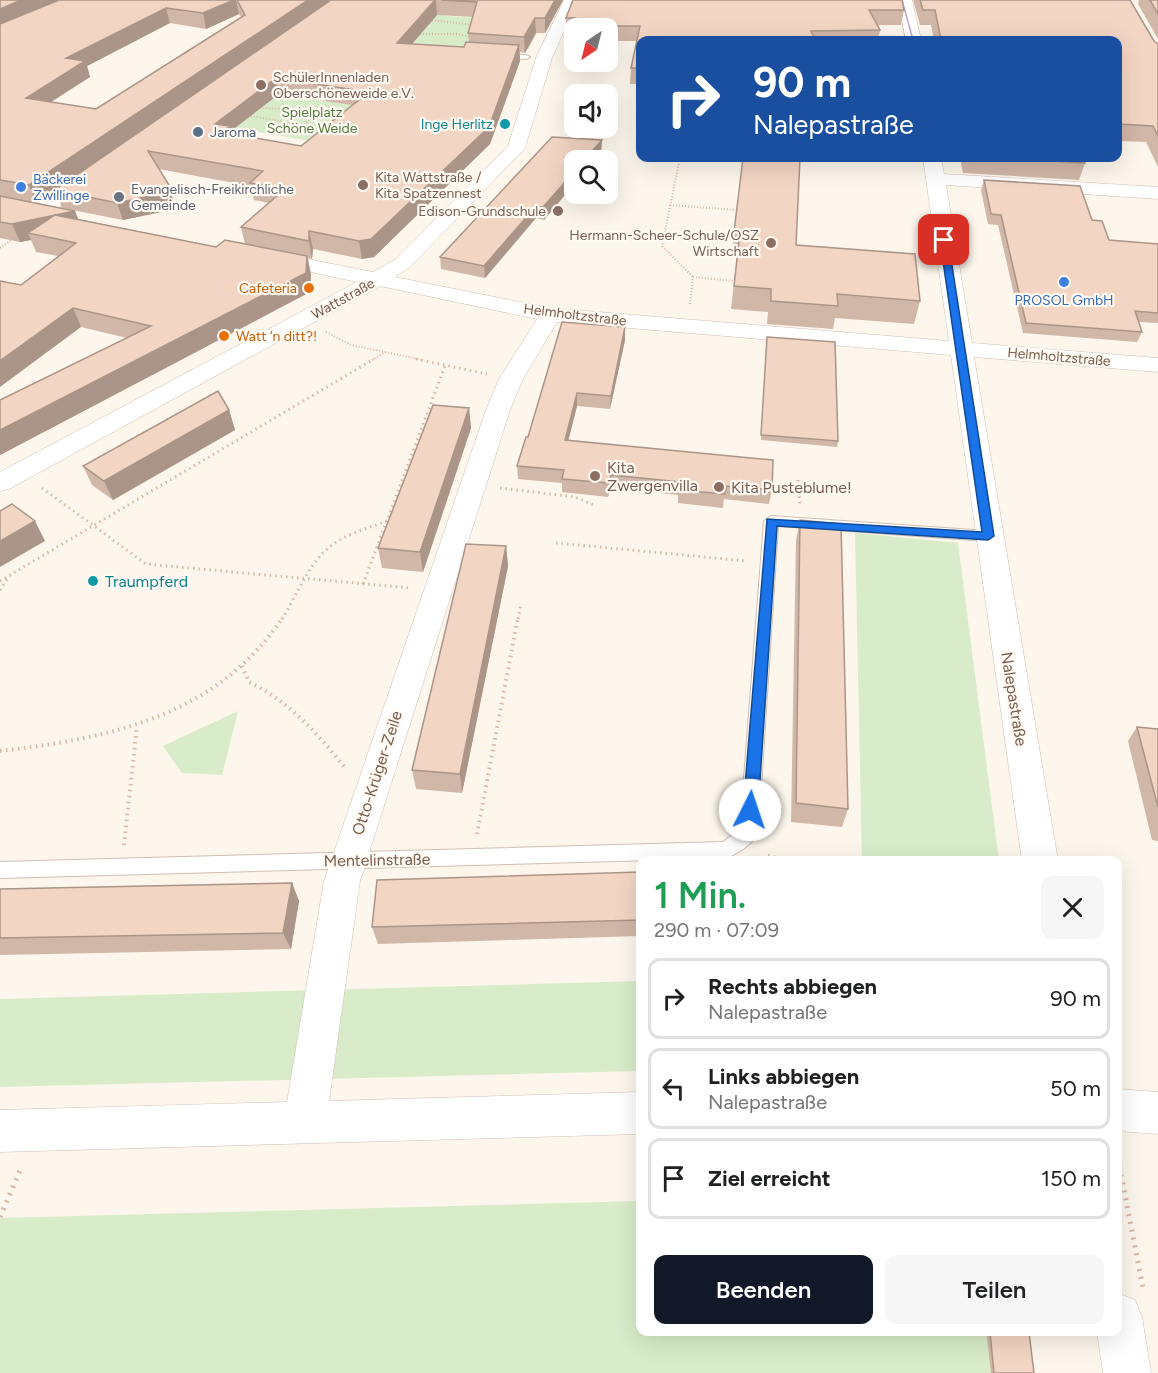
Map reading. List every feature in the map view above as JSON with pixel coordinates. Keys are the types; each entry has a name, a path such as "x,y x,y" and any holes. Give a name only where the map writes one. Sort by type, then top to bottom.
{"street":[{"name":"Wattstraße","path":"0,483 378,280 403,263 516,148 544,58 571,0"},
{"path":"905,0 913,36"},
{"name":"Nalepastraße","path":"933,162 988,536 1039,856"},
{"path":"39,212 107,164"},
{"path":"935,179 1158,193"},
{"path":"18,207 64,217"},
{"name":"Helmholtzstraße","path":"249,254 550,315 1158,365"},
{"name":"Otto-Krüger-Zeile","path":"305,1121 342,881 347,862 498,410 511,379 550,315"},
{"path":"1122,1110 1158,1113"},
{"path":"19,1130 636,1113"},
{"path":"1127,1373 1131,1306"}],"lane":[{"path":"491,55 526,57"},
{"path":"768,563 771,521 988,536"},
{"name":"Mentelinstraße","path":"0,870 726,850 749,833 768,563"}],"path":[{"path":"426,24 427,19 483,24"},
{"path":"428,27 431,33"},
{"path":"413,34 431,33 480,39"},
{"path":"241,114 295,125 304,125 311,118 305,111 299,109 252,108"},
{"path":"679,162 662,246 693,277 734,281"},
{"path":"670,205 737,210"},
{"path":"0,248 19,235"},
{"path":"689,311 693,277"},
{"path":"324,331 351,345 511,379"},
{"path":"0,581 386,352"},
{"path":"363,584 445,366"},
{"path":"41,487 146,564 363,584 443,575"},
{"path":"493,487 575,497 596,506"},
{"path":"0,751 40,747 137,726 184,704 242,666 285,614 305,579 334,542 387,521"},
{"path":"556,543 768,563"},
{"path":"0,590 9,575"},
{"path":"476,835 522,604"},
{"path":"242,666 249,682 266,688 290,707 350,775"},
{"path":"121,867 137,726"},
{"path":"0,1217 19,1130"},
{"path":"1122,1204 1131,1306"}],"green space":[{"path":"356,4 448,16 542,22 529,49 423,44 320,29"},
{"name":"Spielplatz Schöne Weide","path":"243,88 367,107 327,144 196,121"},
{"path":"855,533 958,543 998,856 862,856"},
{"path":"238,711 222,775 182,773 163,746"},
{"path":"636,981 636,1071 0,1087 0,999"},
{"path":"636,1201 636,1336 986,1336 991,1373 0,1373 0,1218"}],"building":[{"path":"0,0 21,0 0,9"},
{"path":"59,0 234,0 203,13 166,8 66,58 85,61 26,98 96,109 245,15 237,0 308,0 29,185 0,180 0,24"},
{"path":"331,0 435,0 397,43 464,47 466,42 519,45 489,127 371,239 359,241 309,231 309,241 241,227 285,189 250,183 263,171 148,151 169,185 155,195 117,203 55,190","holes":["276,78 369,92 301,146 222,132 230,126 215,124"]},
{"path":"441,0 555,0 545,18 535,18 524,37 468,33 477,2"},
{"path":"573,0 902,0 904,10 869,10 880,30 811,31 813,36 638,36 640,26 618,26 618,18 566,18"},
{"path":"920,0 1130,0 1158,44 1158,136 1153,126 1122,124 1122,36 940,36 935,10 923,10"},
{"path":"1150,0 1158,0 1158,14"},
{"path":"636,45 636,68 631,68"},
{"path":"552,137 602,140 593,150 564,150 564,183 543,207 536,206 484,266 440,257"},
{"path":"743,162 800,162 796,245 915,254 920,301 837,294 838,306 771,301 771,289 734,286 740,232 734,232"},
{"name":"PROSOL GmbH","path":"984,180 1080,186 1092,220 1102,221 1109,240 1158,244 1158,313 1135,311 1142,332 1026,323 1001,215 991,214"},
{"path":"0,196 75,211 12,224 0,222"},
{"path":"55,215 216,247 225,240 307,256 306,273 0,430 0,400 151,326 73,308 0,361 0,281 21,285 76,243 28,233"},
{"path":"562,322 625,327 611,396 577,393 565,440 773,460 772,490 726,486 725,494 679,490 680,482 611,475 609,483 562,479 564,470 517,466 526,437 528,437"},
{"path":"767,337 835,342 838,441 761,435"},
{"path":"218,391 229,410 104,481 83,466"},
{"path":"433,405 469,408 420,552 378,548"},
{"path":"12,504 35,521 0,541 0,511"},
{"path":"800,520 841,524 848,809 796,803"},
{"path":"466,544 506,546 460,774 412,770"},
{"path":"1137,727 1158,729 1158,807"},
{"path":"636,872 636,920 372,927 377,880"},
{"path":"292,883 283,933 0,938 0,889"},
{"path":"990,1336 1029,1336 1034,1373 994,1373"}],"tram line":[{"path":"902,0 912,36"}],"place":[{"name":"SchülerInnenladen Oberschöneweide e.V.","path":"261,85"},
{"name":"Inge Herlitz","path":"505,124"},
{"name":"Jaroma","path":"198,132"},
{"name":"Kita Wattstraße / Kita Spatzennest","path":"363,185"},
{"name":"Bäckerei Zwillinge","path":"21,187"},
{"name":"Evangelisch-Freikirchliche Gemeinde","path":"119,197"},
{"name":"Edison-Grundschule","path":"558,211"},
{"name":"Hermann-Scheer-Schule/OSZ Wirtschaft","path":"771,243"},
{"name":"PROSOL GmbH","path":"1064,282"},
{"name":"Cafeteria","path":"309,288"},
{"name":"Watt ‘n ditt?!","path":"224,336"},
{"name":"Kita Zwergenvilla","path":"595,476"},
{"name":"Kita Pusteblume!","path":"719,487"},
{"name":"Traumpferd","path":"93,581"}],"route":[{"path":"750,810 771,521 988,536 944,240"}]}
